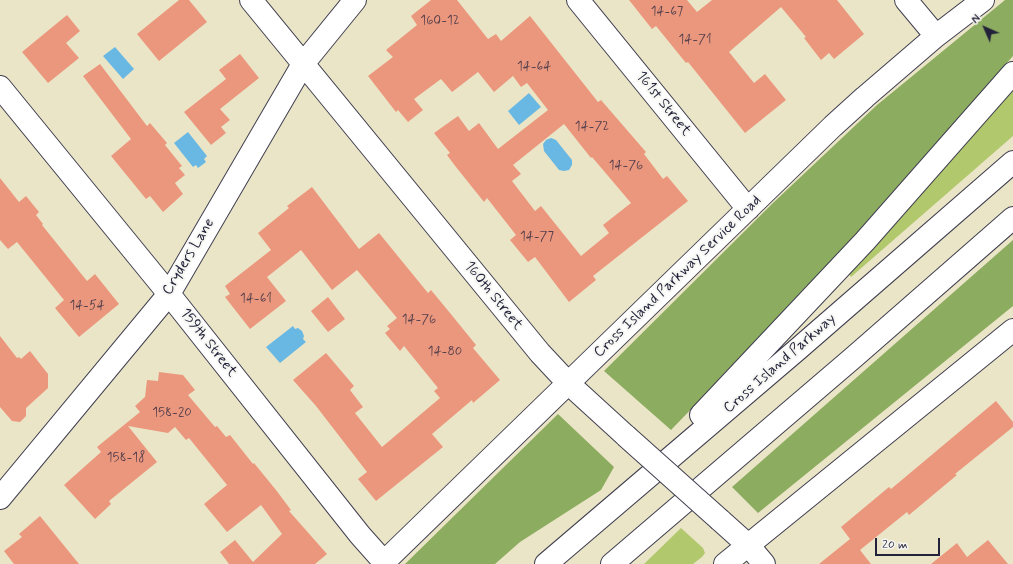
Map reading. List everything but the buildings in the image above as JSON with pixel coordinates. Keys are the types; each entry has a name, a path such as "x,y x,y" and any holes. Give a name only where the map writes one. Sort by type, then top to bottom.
{"main road":[{"name":"160th Street","path":"251,0 540,354 568,383 749,546 764,564"},
{"name":"Cryders Lane","path":"3,487 169,294 303,64 354,0"},
{"name":"161st Street","path":"578,0 748,209"},
{"path":"906,0 936,36"},
{"name":"Cross Island Parkway Service Road","path":"383,563 854,106 936,36 983,0"},
{"path":"625,496 865,241 1013,73"},
{"name":"159th Street","path":"0,87 169,294 383,563"},
{"name":"Cross Island Parkway","path":"546,564 1013,162"},
{"path":"612,564 848,362 1013,218"},
{"path":"725,564 1013,330"}],"green space":[{"path":"1005,0 1013,0 1013,56 810,286 671,430 604,371 774,202 877,105"},
{"path":"1013,89 1013,136 851,277 848,272"},
{"path":"1013,240 1013,306 758,513 732,487"},
{"path":"558,414 614,467 601,490 520,542 495,564 405,564"},
{"path":"681,528 703,548 705,553 702,557 693,564 644,564"}],"water":[{"path":"115,47 134,69 123,79 103,56"},
{"path":"529,93 541,107 519,125 508,111"},
{"path":"188,132 207,156 204,159 206,162 198,168 196,165 193,167 174,143"},
{"path":"551,138 556,140 572,160 572,165 569,170 559,170 544,151 543,144 546,140"},
{"path":"293,326 295,329 298,328 302,331 304,336 303,339 306,342 280,363 266,347"}]}
